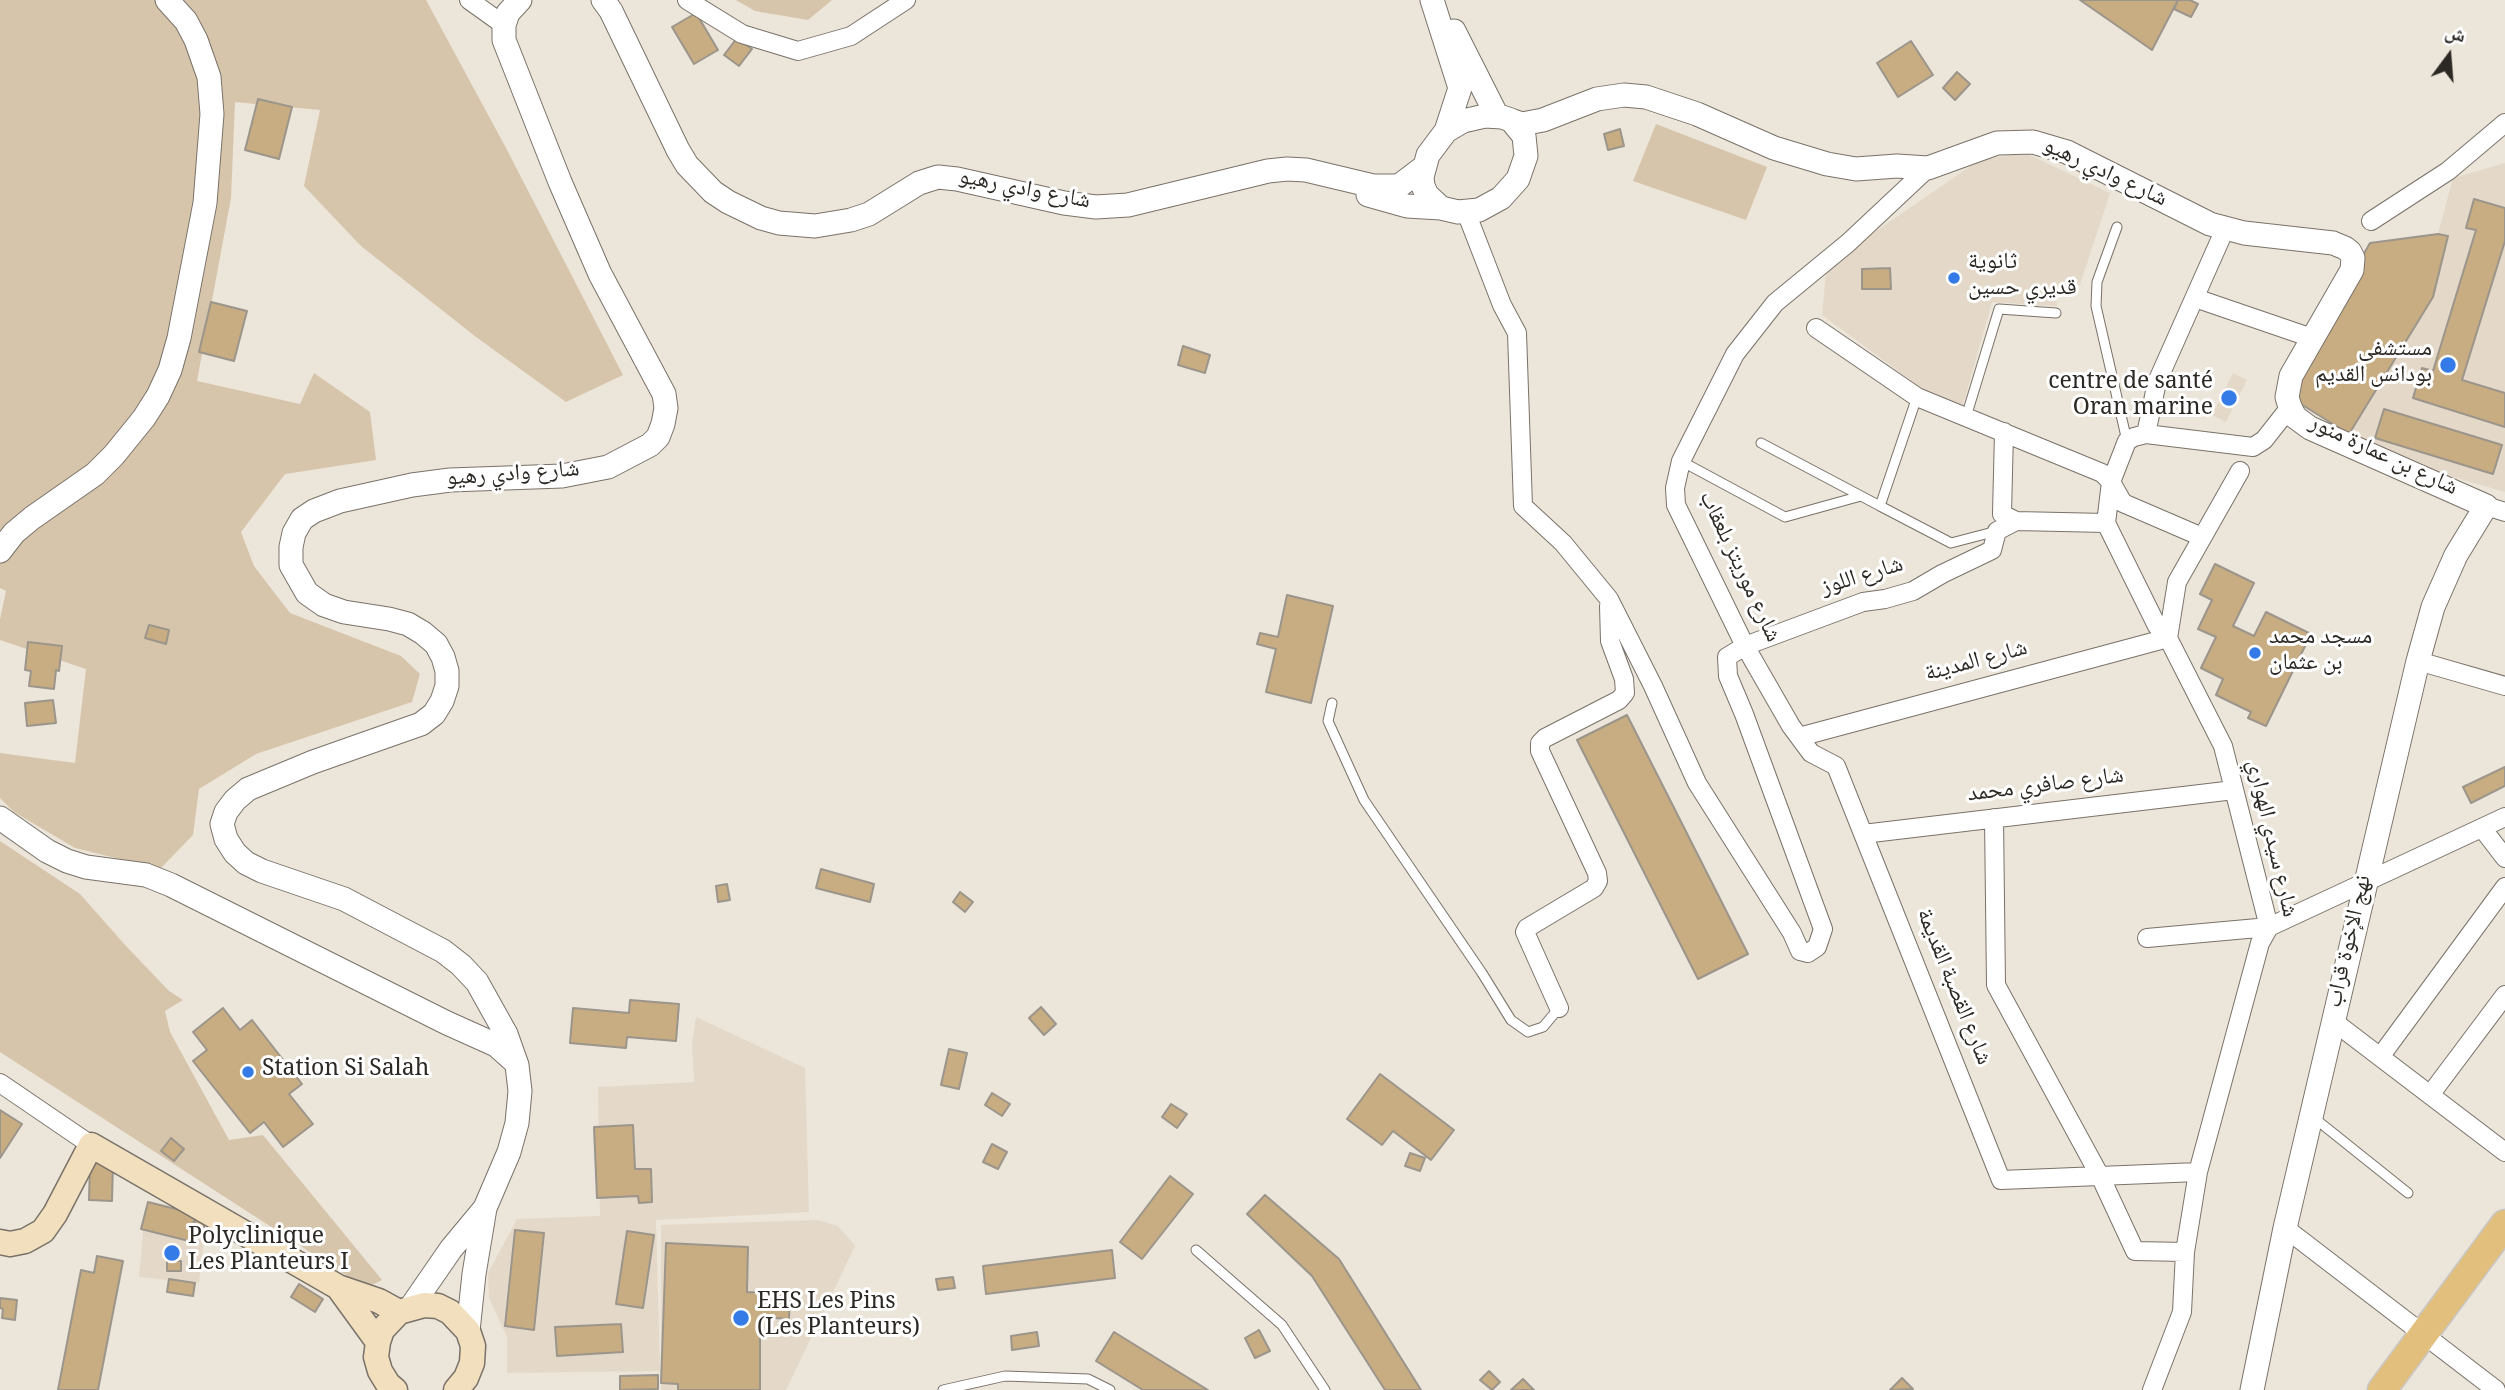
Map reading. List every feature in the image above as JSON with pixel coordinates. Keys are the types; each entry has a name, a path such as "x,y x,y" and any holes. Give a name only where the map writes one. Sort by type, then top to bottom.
{"main road":[{"path":"0,1242 10,1244 25,1241 43,1231 55,1214 91,1144 338,1287 405,1309 424,1305 438,1306 450,1312 468,1331 473,1346 472,1363 466,1378 456,1390"},
{"path":"2382,1390 2504,1227"},
{"path":"338,1287 377,1342"},
{"path":"386,1384 376,1357 377,1342 382,1331 405,1309"}],"street":[{"path":"0,551 14,533 95,474 114,455 144,418 170,370 205,203 212,114 209,77 196,40 186,21 167,0"},
{"path":"470,0 504,25 508,13 520,0"},
{"name":"شارع وادي رهيو","path":"603,0 611,11 687,165 713,192 736,207 761,218 797,226 834,224 869,214 919,183 938,177 1096,207 1128,205 1268,171 1296,169 1373,186 1399,186 1424,167"},
{"path":"687,0 741,34 798,51 850,36 906,0"},
{"path":"1434,0 1446,15 1499,116"},
{"path":"1434,0 1460,88 1447,131"},
{"name":"شارع وادي رهيو","path":"504,25 507,49 560,182 600,274 664,394 666,408 663,424 658,437 650,445 608,467 562,476 450,480 412,485 340,501 302,519 294,533 291,565 307,593 324,605 344,612 390,619 408,624 423,633 436,644 447,671 447,686 434,714 421,724 313,762 248,789 226,812 222,824 234,853 246,863 344,899 432,945 461,965 477,982 491,1006 506,1034 517,1065"},
{"name":"شارع وادي رهيو","path":"1499,116 1522,124 1543,120 1597,99 1624,95 1646,97 1667,103 1774,148 1827,164 1856,169 1898,166 1928,168 1997,143 2024,142 2050,146 2194,218 2225,229 2340,245 2350,252 2353,258 2352,270"},
{"name":"شارع وادي رهيو","path":"1526,156 1550,131 1597,99"},
{"path":"1499,116 1519,127 1524,136 1526,156 1518,179 1511,190 1491,205 1466,212 1441,208 1427,195 1422,177 1434,144 1447,131 1474,118 1499,116"},
{"path":"2371,221 2448,171 2505,123"},
{"name":"شارع موريتز بلعقاب","path":"1799,737 1745,646 1676,505 1675,488 1681,461 1735,354 1775,303 1848,243 1928,168"},
{"name":"شارع وادي رهيو","path":"1237,179 1299,178 1407,206 1441,208"},
{"path":"1466,212 1502,305 1517,333 1523,506 1563,543 1609,599 1653,686 1697,783 1800,951 1808,953 1817,947 1823,929 1728,676 1727,657 1745,646"},
{"path":"2146,435 2157,382 2225,229"},
{"name":"شارع بن عمارة منور","path":"2352,270 2312,338 2288,386 2290,407 2295,417 2310,428 2495,509"},
{"path":"2195,298 2312,338"},
{"path":"1816,328 1917,397 2102,472 2123,503 2202,537"},
{"path":"2106,523 2111,482 2127,441 2146,435 2253,447 2264,440 2290,407"},
{"path":"2004,432 2002,514 2016,521"},
{"path":"2168,638 2177,582 2240,471"},
{"name":"نهج الإخوة قراب","path":"2252,1390 2285,1228 2418,661 2433,607 2456,555 2495,509"},
{"name":"شارع اللوز","path":"1745,646 1863,602 1913,592 1942,574 1992,550 1997,531 2016,521 2106,523"},
{"name":"شارع سيدي الهواري","path":"2106,523 2222,746 2269,927 2260,943 2198,1172 2185,1252 2182,1312 2152,1390"},
{"path":"1559,1008 1525,932 1527,928 1594,888 1598,881 1597,873 1540,751 1540,743 1619,700 1625,693 1624,678 1610,640 1609,599"},
{"name":"شارع المدينة","path":"1799,737 2168,638"},
{"path":"2418,661 2505,686"},
{"name":"شارع القصبة القديمة","path":"1799,737 1811,753 1836,766 2001,1180 2198,1172"},
{"name":"شارع صافري محمد","path":"1863,834 2234,790"},
{"path":"2147,938 2269,927 2505,817"},
{"path":"0,818 66,862 146,876 228,912 447,1024 496,1045 517,1065 520,1091 517,1124 509,1152 485,1209 468,1331"},
{"path":"1994,818 1996,985 2101,1178 2135,1251 2185,1252"},
{"path":"2482,828 2505,858"},
{"path":"2380,1057 2505,887"},
{"path":"2430,1095 2505,995"},
{"path":"2333,1021 2505,1152"},
{"path":"0,1083 91,1144"},
{"path":"405,1309 485,1209"},
{"path":"2285,1228 2496,1390"}],"lane":[{"path":"2117,227 2097,282 2096,306 2127,441"},
{"path":"1966,417 1999,309 2056,313"},
{"path":"1880,506 1917,397"},
{"path":"1761,443 1951,542 1997,531"},
{"path":"1681,461 1785,517 1861,496"},
{"path":"1332,703 1328,721 1364,800 1511,1020 1528,1032 1543,1027 1559,1008"},
{"path":"2311,1116 2408,1193"},
{"path":"1196,1250 1282,1325 1325,1390"},
{"path":"943,1390 1004,1376 1088,1378 1110,1390"}],"shaded area":[{"path":"0,0 426,0 623,375 566,402 476,337 361,246 304,186 320,110 235,102 231,198 197,381 300,404 314,373 370,412 376,460 285,474 241,532 254,566 290,613 401,656 420,674 412,702 256,754 199,789 193,835 160,869 75,848 14,812 0,798 0,753 75,763 86,669 0,640 0,619 6,591 0,588"},
{"path":"736,0 832,0 808,20 755,11"},
{"path":"1656,124 1767,167 1746,220 1633,181"},
{"name":"ثانوية قديري حسين","path":"2023,152 2110,193 2080,285 2055,286 2057,306 1992,302 1963,405 1928,393 1822,315 1826,272 1863,240 1978,161"},
{"name":"مستشفى بودانس القديم","path":"2505,163 2505,492 2408,464 2349,434 2447,236 2438,234 2453,178"},
{"name":"centre de santé Oran marine","path":"2233,373 2247,380 2226,422 2212,415"},
{"path":"0,841 80,894 169,991 183,1000 165,1011 170,1032 229,1140 263,1135 382,1280 366,1288 0,1052"},
{"path":"696,1017 805,1068 809,1212 656,1220 660,1371 507,1373 507,1337 489,1298 488,1273 517,1219 600,1216 598,1087 694,1082 692,1044"},
{"name":"EHS Les Pins (Les Planteurs)","path":"818,1220 838,1226 855,1246 786,1390 661,1390 661,1225"},
{"name":"Polyclinique Les Planteurs I","path":"144,1223 205,1229 199,1283 139,1277"}],"building":[{"path":"2080,0 2178,0 2152,50"},
{"path":"2178,0 2190,0 2198,4 2191,17 2174,9"},
{"path":"696,13 718,50 694,64 672,27"},
{"path":"737,38 752,49 739,66 724,55"},
{"path":"1911,41 1933,75 1898,97 1877,63"},
{"path":"1957,72 1970,84 1955,100 1943,88"},
{"path":"258,99 292,107 279,159 245,150"},
{"path":"1620,129 1624,146 1608,150 1604,134"},
{"path":"2474,199 2505,208 2505,241 2462,380 2505,393 2505,427 2413,398 2422,368 2433,371 2476,230 2466,228"},
{"path":"2438,234 2448,236 2433,297 2349,434 2291,398 2292,380 2370,243"},
{"path":"1890,268 1891,289 1862,289 1862,269"},
{"path":"211,302 247,311 234,361 199,352"},
{"path":"1183,346 1210,355 1205,373 1178,365"},
{"path":"2384,409 2502,445 2493,474 2375,438"},
{"name":"مسجد محمد بن عثمان","path":"2215,564 2254,583 2233,626 2254,636 2266,612 2311,634 2266,726 2248,718 2251,712 2216,695 2223,679 2201,668 2216,637 2198,629 2212,600 2200,594"},
{"path":"1287,595 1333,606 1311,703 1266,692 1276,649 1257,644 1260,633 1278,637"},
{"path":"149,625 169,630 166,644 145,638"},
{"path":"28,642 62,646 54,689 29,686 31,671 25,670"},
{"path":"53,700 56,723 27,726 25,703"},
{"path":"1627,715 1748,954 1698,979 1577,740"},
{"path":"2505,767 2505,786 2471,803 2463,787"},
{"path":"821,869 874,884 870,902 816,888"},
{"path":"727,884 730,900 718,902 716,886"},
{"path":"960,892 973,902 965,912 953,902"},
{"path":"630,1000 679,1004 676,1041 627,1037 626,1048 570,1043 573,1008 629,1013"},
{"path":"1041,1007 1056,1024 1044,1035 1029,1018"},
{"name":"Station Si Salah","path":"223,1008 240,1030 252,1020 302,1084 289,1094 313,1124 283,1147 264,1122 250,1133 193,1061 207,1050 193,1032"},
{"path":"949,1049 967,1053 959,1089 941,1085"},
{"path":"1380,1074 1454,1130 1431,1160 1393,1131 1382,1145 1347,1119"},
{"path":"992,1093 1010,1104 1002,1116 985,1105"},
{"path":"1171,1104 1187,1114 1177,1128 1162,1117"},
{"path":"0,1110 22,1124 0,1158"},
{"path":"633,1125 635,1169 651,1169 652,1202 639,1203 638,1196 597,1198 594,1127"},
{"path":"171,1138 184,1149 174,1161 161,1151"},
{"path":"992,1144 1007,1152 998,1169 983,1162"},
{"path":"1410,1153 1425,1158 1420,1171 1405,1166"},
{"path":"90,1162 113,1162 112,1201 89,1200"},
{"path":"1170,1176 1193,1194 1142,1259 1120,1242"},
{"path":"1265,1195 1339,1259 1421,1390 1385,1390 1312,1276 1247,1214"},
{"path":"148,1202 196,1214 189,1241 141,1229"},
{"path":"196,1217 206,1219 202,1235 192,1233"},
{"path":"515,1230 544,1233 534,1330 505,1326"},
{"path":"627,1231 654,1235 643,1308 616,1304"},
{"path":"666,1243 748,1247 747,1292 790,1294 789,1319 760,1317 760,1390 678,1390 678,1384 661,1383"},
{"path":"1112,1250 1115,1278 986,1294 983,1266"},
{"path":"97,1256 123,1261 98,1390 58,1390 81,1270 94,1273"},
{"path":"167,1261 181,1261 181,1271 167,1271"},
{"path":"953,1277 955,1288 938,1290 936,1279"},
{"path":"169,1279 195,1283 193,1296 167,1292"},
{"path":"299,1284 323,1299 315,1312 291,1297"},
{"path":"0,1298 17,1300 15,1320 2,1318"},
{"path":"621,1324 623,1352 557,1356 555,1327"},
{"path":"1259,1330 1270,1351 1255,1358 1245,1338"},
{"path":"1037,1332 1039,1346 1012,1350 1011,1336"},
{"path":"1114,1332 1208,1390 1143,1390 1096,1361"},
{"path":"1489,1371 1500,1382 1492,1390 1480,1380"},
{"path":"658,1375 658,1389 620,1390 620,1376"},
{"path":"1902,1378 1913,1389 1890,1390"},
{"path":"1523,1379 1534,1390 1511,1390"}],"place":[{"name":"ثانوية قديري حسين","path":"1954,278"},
{"name":"مستشفى بودانس القديم","path":"2448,365"},
{"name":"centre de santé Oran marine","path":"2229,398"},
{"name":"مسجد محمد بن عثمان","path":"2255,653"},
{"name":"Station Si Salah","path":"248,1072"},
{"name":"Polyclinique Les Planteurs I","path":"172,1253"},
{"name":"EHS Les Pins (Les Planteurs)","path":"741,1318"}]}
